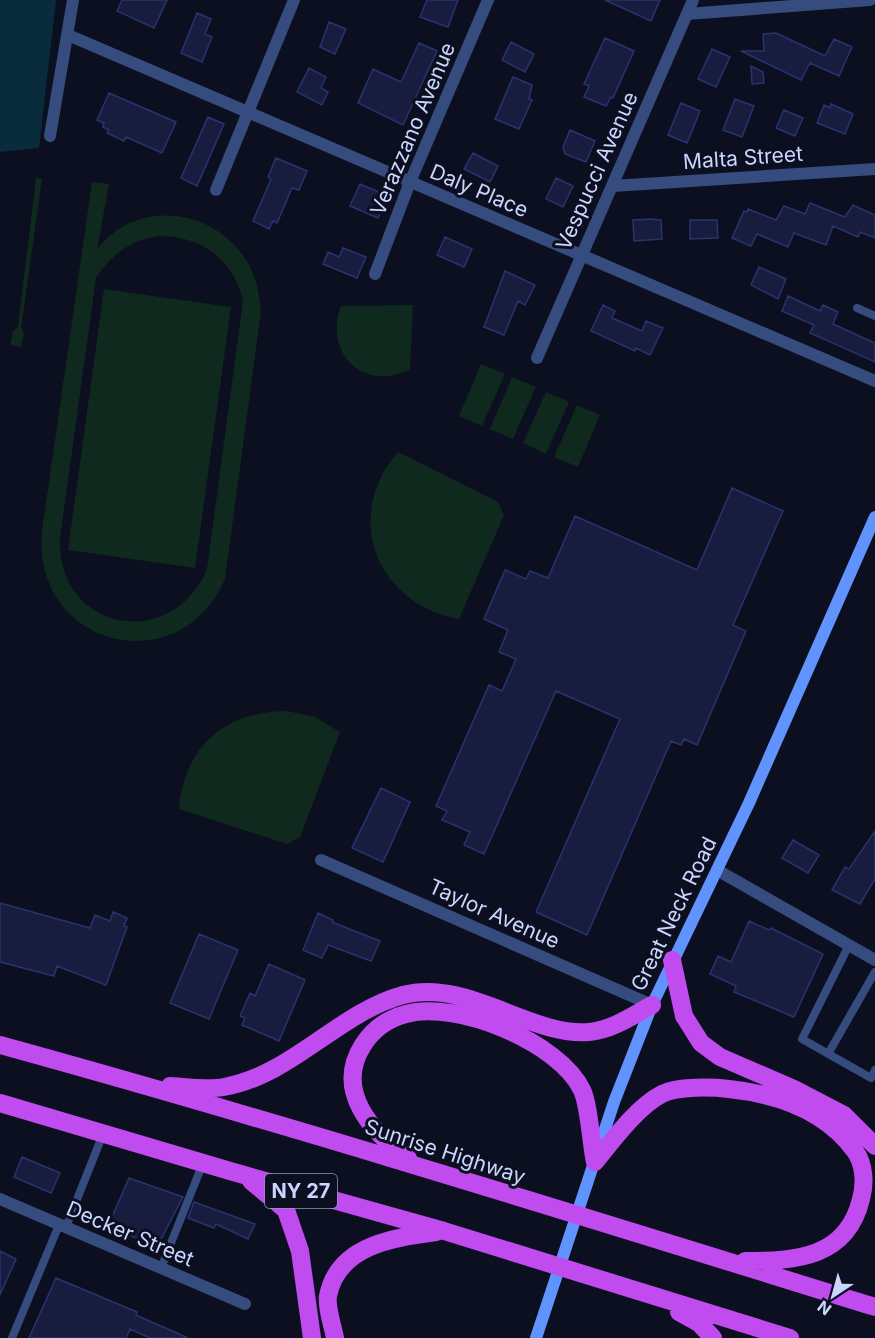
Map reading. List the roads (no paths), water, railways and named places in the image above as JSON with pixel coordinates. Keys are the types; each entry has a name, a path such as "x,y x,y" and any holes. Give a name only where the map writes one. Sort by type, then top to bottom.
{"highway":[{"path":"672,960 684,1016 701,1043 720,1057 794,1089 844,1114 875,1146"},
{"path":"148,1086 224,1087 266,1073 356,1017 404,995 448,993 501,1008 553,1028 589,1032 621,1023 652,1005"},
{"path":"417,1164 395,1149 366,1120 353,1091 354,1059 373,1029 406,1013 443,1012 488,1023 530,1040 560,1062 582,1090 595,1161"},
{"name":"Sunrise Highway","path":"0,1045 417,1164 534,1204 875,1307"},
{"path":"595,1161 625,1125 662,1094 710,1086 764,1093 805,1109 836,1130 857,1153 865,1183 857,1216 836,1243 806,1257 786,1261 724,1261"},
{"name":"NY 27","path":"0,1103 230,1171 444,1230 657,1299 790,1338"},
{"path":"230,1171 256,1184 286,1210 300,1251 312,1338"},
{"path":"335,1338 328,1298 339,1268 360,1250 393,1238 444,1230"},
{"path":"657,1299 699,1323 713,1338"}],"main road":[{"name":"Great Neck Road","path":"536,1338 614,1102 652,1005 749,803 875,517"}],"street":[{"path":"50,135 73,0"},
{"path":"216,190 294,0"},
{"name":"Verazzano Avenue","path":"375,274 410,182 488,0"},
{"name":"Vespucci Avenue","path":"537,358 693,0"},
{"path":"687,14 870,0"},
{"name":"Daly Place","path":"68,35 875,381"},
{"name":"Malta Street","path":"613,186 875,169"},
{"name":"Taylor Avenue","path":"321,860 652,1005"},
{"path":"717,870 849,945 873,954"},
{"name":"Decker Street","path":"0,1199 245,1304"}],"lane":[{"path":"857,308 875,316"},
{"path":"849,945 802,1039 871,1077 875,1070"},
{"path":"828,1054 875,972"},
{"path":"12,1338 103,1133"},
{"path":"161,1268 203,1163"}],"water":[{"path":"0,0 56,0 39,148 0,152"}]}
